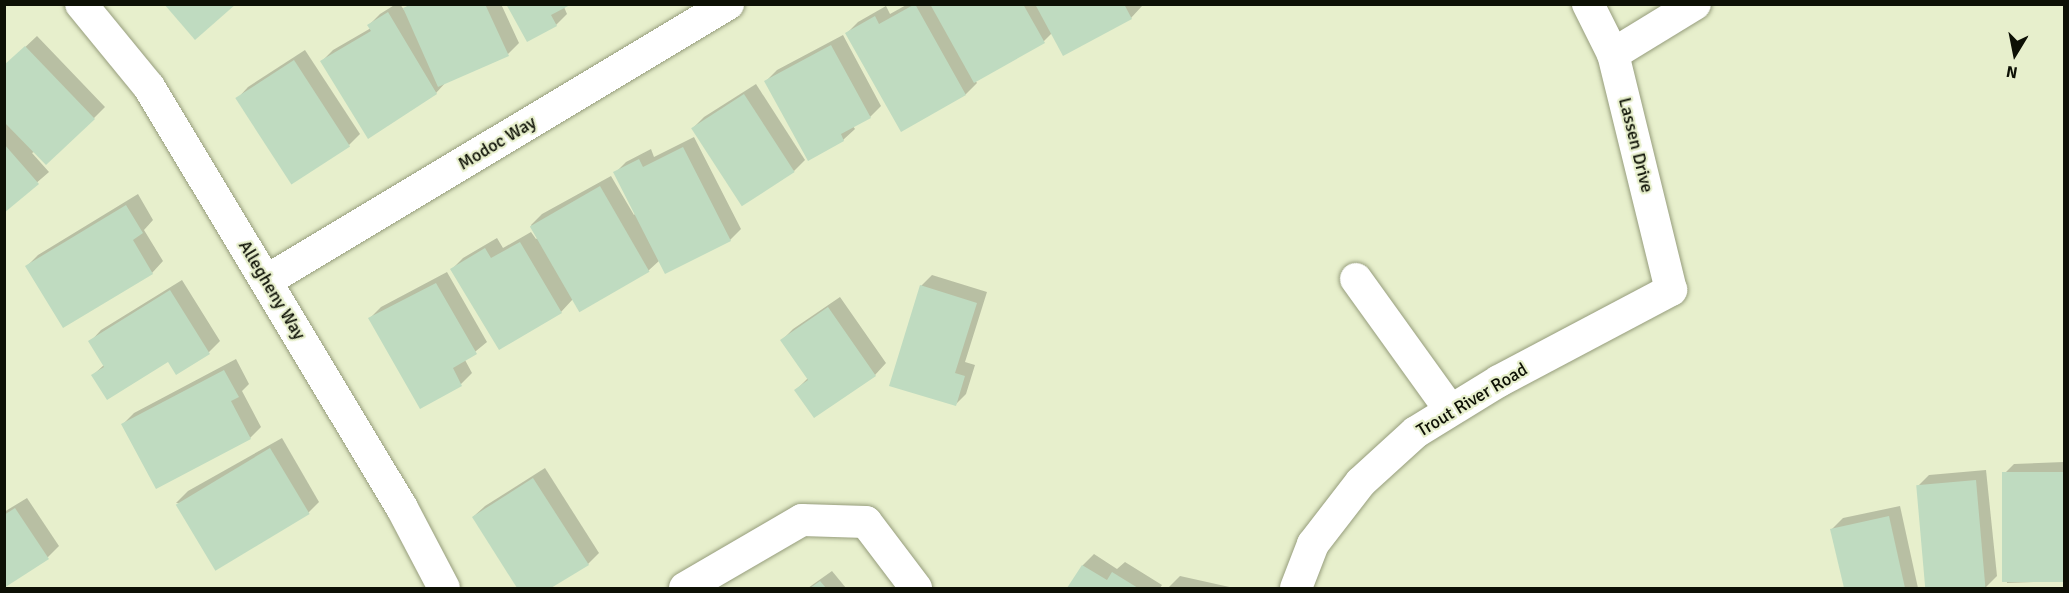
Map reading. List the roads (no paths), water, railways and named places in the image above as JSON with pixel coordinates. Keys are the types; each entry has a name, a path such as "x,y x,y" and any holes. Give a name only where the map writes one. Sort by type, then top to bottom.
{"street":[{"name":"Allegheny Way","path":"81,4 149,87 402,508 444,588"},
{"name":"Modoc Way","path":"266,281 728,4"},
{"name":"Lassen Drive","path":"1588,4 1613,54 1671,290"},
{"path":"1613,54 1695,4"},
{"path":"1356,279 1450,410"},
{"name":"Trout River Road","path":"1296,588 1313,544 1361,482 1416,432 1499,381 1671,290"},
{"path":"685,588 802,520 866,522 916,588"}]}
